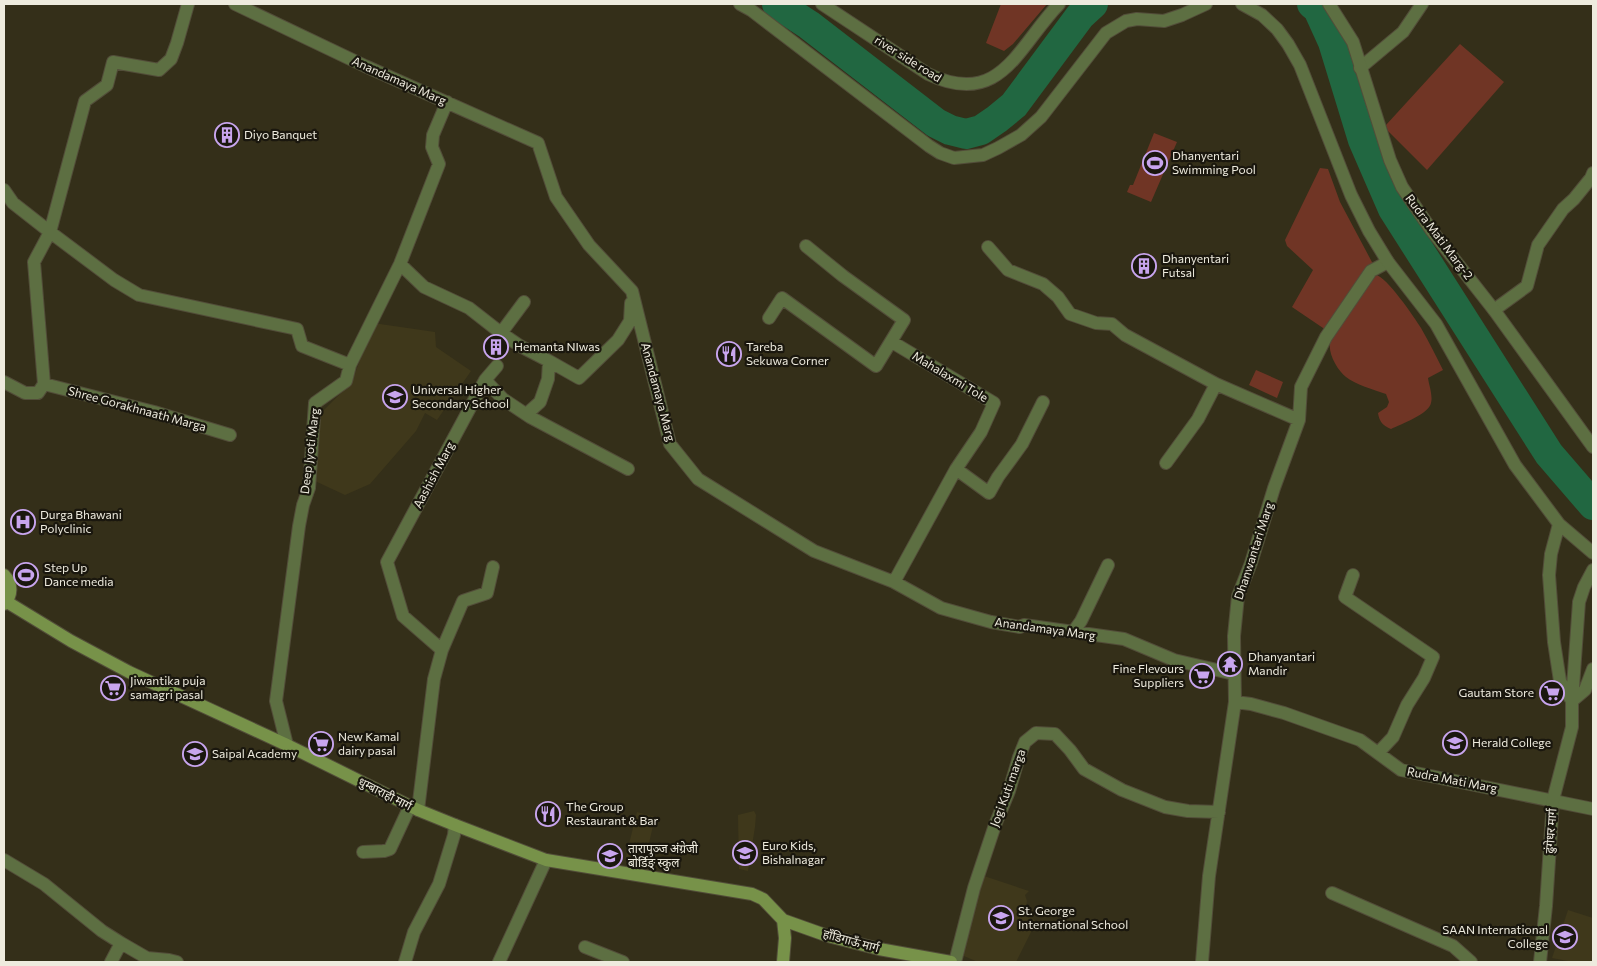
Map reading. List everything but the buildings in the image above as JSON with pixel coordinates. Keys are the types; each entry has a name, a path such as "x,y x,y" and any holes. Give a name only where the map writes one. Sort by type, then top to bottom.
{"main road":[{"path":"4,575 10,586 10,593 5,603"},
{"name":"धुम्बाराही मार्ग","path":"5,603 129,672 288,745 414,808 455,825 546,860 752,894 763,898 783,920"},
{"path":"783,920 785,938 783,962"},
{"name":"हाँडिगाऊँ मार्ग","path":"783,920 828,936 862,945 951,962"}],"street":[{"path":"4,382 25,393 38,393 44,384 34,262 50,232 85,101 107,85 113,62 158,70 170,59 177,43 188,4"},
{"name":"Anandamaya Marg","path":"235,4 365,66 538,144 556,197 589,245 632,291 670,444 698,479 814,551 894,582 941,608 991,622 1020,627 1024,625 1124,639 1174,660 1234,674"},
{"path":"740,4 751,10 928,146 954,158 982,155 1021,135 1040,117 1106,33 1126,21 1137,19 1164,21 1206,4"},
{"name":"river side road","path":"822,4 928,74 944,82 960,85 988,80 1002,72 1014,62 1059,4"},
{"path":"1242,4 1262,15 1277,29 1296,58 1312,93 1322,125 1369,231 1388,262 1436,324 1515,464 1560,524 1593,552"},
{"name":"Rudra Mati Marg-2","path":"1329,4 1353,42 1390,160 1402,187 1432,231 1494,310 1593,447"},
{"path":"1360,68 1403,32 1422,4"},
{"name":"Deep Jyoti Marg","path":"288,745 276,701 299,526 308,488 315,403 346,381 350,365 400,264 439,164 432,148 433,135 447,102"},
{"path":"1494,310 1527,286 1538,244 1563,209 1591,178 1593,172"},
{"path":"4,190 13,203 50,232 114,280 138,295 297,329 302,346 350,365"},
{"path":"769,318 782,298 876,366 904,320 843,276 806,246"},
{"path":"988,247 1008,270 1043,284 1058,297 1070,314 1096,323 1112,324 1125,335 1216,384 1300,420"},
{"name":"Dhanwantari Marg","path":"1202,962 1209,876 1234,702 1234,636 1238,596 1251,563 1274,488 1300,420 1300,386 1326,337 1371,271 1388,262"},
{"path":"400,264 424,287 469,308 501,333 579,378 618,340 630,321 632,291"},
{"path":"501,333 524,302"},
{"name":"Mahalaxmi Tole","path":"892,342 994,403 981,432 956,470 894,582"},
{"path":"530,417 530,411 540,402 548,379 549,361"},
{"name":"Aashish Marg","path":"442,650 403,616 387,562 485,380 497,366"},
{"path":"485,380 503,398 530,417 628,469"},
{"name":"Shree Gorakhnaath Marga","path":"44,384 154,412 230,436"},
{"path":"1166,463 1198,419 1216,384"},
{"path":"956,470 989,493 1022,444 1043,402"},
{"path":"1560,524 1551,554 1549,576 1554,642 1560,681 1572,701 1585,690 1593,669"},
{"path":"1074,632 1108,565"},
{"path":"363,852 384,852 390,849 414,808 434,679 442,650 463,601 487,593 493,567"},
{"name":"ढुंगेधर मार्ग","path":"1540,962 1546,906 1553,800 1572,727 1579,602 1593,570"},
{"path":"1353,575 1345,597 1433,657 1424,678 1407,705 1393,737 1378,753"},
{"name":"Rudra Mati Marg","path":"1234,702 1251,704 1284,713 1360,740 1401,770 1593,809"},
{"name":"Jogi Kuti marga","path":"955,962 974,888 995,825 1009,791 1019,757 1025,742 1036,733 1055,734 1084,769 1146,801 1188,811 1218,812"},
{"path":"404,962 414,932 439,884 454,835 455,825"},
{"path":"4,860 44,884 102,931 121,943 147,958 177,962"},
{"path":"499,962 546,860"},
{"path":"1332,893 1453,946 1471,962"},
{"path":"111,962 121,943"},
{"path":"585,947 623,962"}],"shaded area":[{"path":"1001,4 1047,4 1013,44 1004,51 986,43"},
{"path":"1460,44 1504,82 1427,170 1388,131 1386,125"},
{"name":"Dhanyentari Swimming Pool","path":"1154,133 1177,142 1151,202 1127,192 1130,185 1133,185"},
{"path":"1320,168 1328,169 1340,202 1373,264 1326,330 1292,307 1313,270 1287,246 1285,240"},
{"path":"1376,275 1386,282 1413,316 1443,370 1428,378 1432,397 1429,407 1420,415 1391,429 1382,423 1378,413 1387,407 1389,402 1386,394 1346,377 1334,362 1330,347 1332,337 1337,328"},
{"name":"Universal Higher Secondary School","path":"373,323 435,332 436,347 471,371 437,420 425,413 416,431 370,484 345,495 315,481 320,414 352,382"},
{"path":"1256,370 1283,382 1277,398 1249,385"},
{"name":"Euro Kids, Bishalnagar","path":"754,811 756,815 755,827 748,871 739,869 738,815"},
{"path":"637,812 655,817 644,865 625,860"},
{"name":"St. George International School","path":"984,876 1029,891 1025,895 1027,901 1025,910 1036,922 1016,962 978,962 959,954"},
{"path":"1568,910 1593,918 1593,962 1573,962 1552,958"}],"waterway":[{"path":"777,4 809,25 936,123 950,130 966,134 981,130 1014,105 1080,16 1093,4"},
{"path":"1312,4 1318,9 1333,42 1363,140 1393,209 1549,454 1593,505"}],"place":[{"name":"Diyo Banquet","path":"227,135"},
{"name":"Dhanyentari Swimming Pool","path":"1155,163"},
{"name":"Dhanyentari Futsal","path":"1144,266"},
{"name":"Hemanta NIwas","path":"496,347"},
{"name":"Tareba Sekuwa Corner","path":"729,354"},
{"name":"Universal Higher Secondary School","path":"395,397"},
{"name":"Durga Bhawani Polyclinic","path":"23,522"},
{"name":"Step Up Dance media","path":"26,575"},
{"name":"Dhanyantari Mandir","path":"1230,664"},
{"name":"Fine Flevours Suppliers","path":"1202,676"},
{"name":"Jiwantika puja samagri pasal","path":"113,688"},
{"name":"Gautam Store","path":"1552,693"},
{"name":"Herald College","path":"1455,743"},
{"name":"New Kamal dairy pasal","path":"321,744"},
{"name":"Saipal Academy","path":"195,754"},
{"name":"The Group Restaurant & Bar","path":"548,814"},
{"name":"Euro Kids, Bishalnagar","path":"745,853"},
{"name":"तारापुञ्‍ज अंग्रेजी बोर्डिङ् स्कुल","path":"610,856"},
{"name":"St. George International School","path":"1001,918"},
{"name":"SAAN International College","path":"1565,937"}]}
